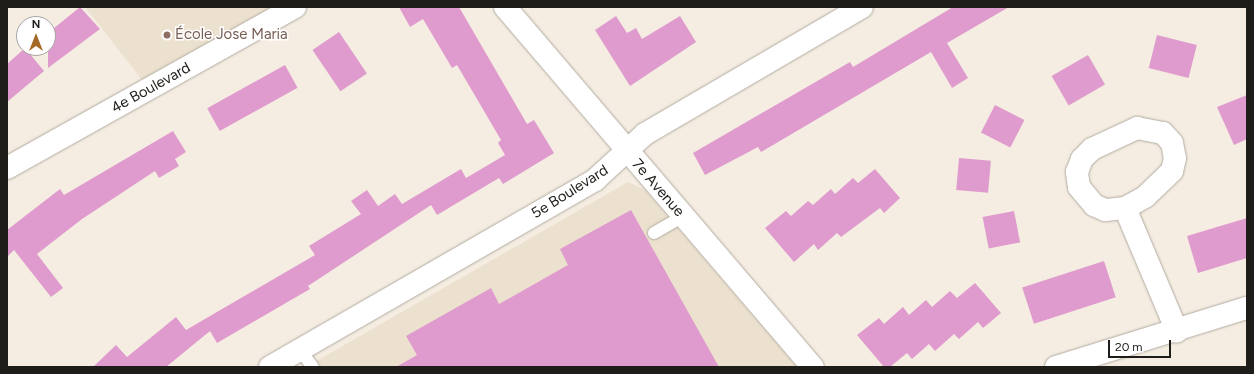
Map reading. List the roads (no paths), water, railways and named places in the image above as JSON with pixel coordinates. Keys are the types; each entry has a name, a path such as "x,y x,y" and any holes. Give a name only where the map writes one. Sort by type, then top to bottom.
{"street":[{"name":"4e Boulevard","path":"7,168 295,7"},
{"name":"7e Avenue","path":"505,7 625,150 813,367"},
{"name":"5e Boulevard","path":"270,367 307,359 595,180 625,150 714,90 862,7"},
{"path":"1151,128 1163,133 1172,143 1175,158 1172,171 1145,197 1125,208 1105,210 1085,198 1077,172 1082,159 1092,149 1122,132 1151,128"},
{"path":"1125,208 1177,331"},
{"path":"1056,367 1177,331 1247,308"}],"lane":[{"path":"654,233 683,216"}],"place":[{"name":"École Jose Maria","path":"167,35"}]}
